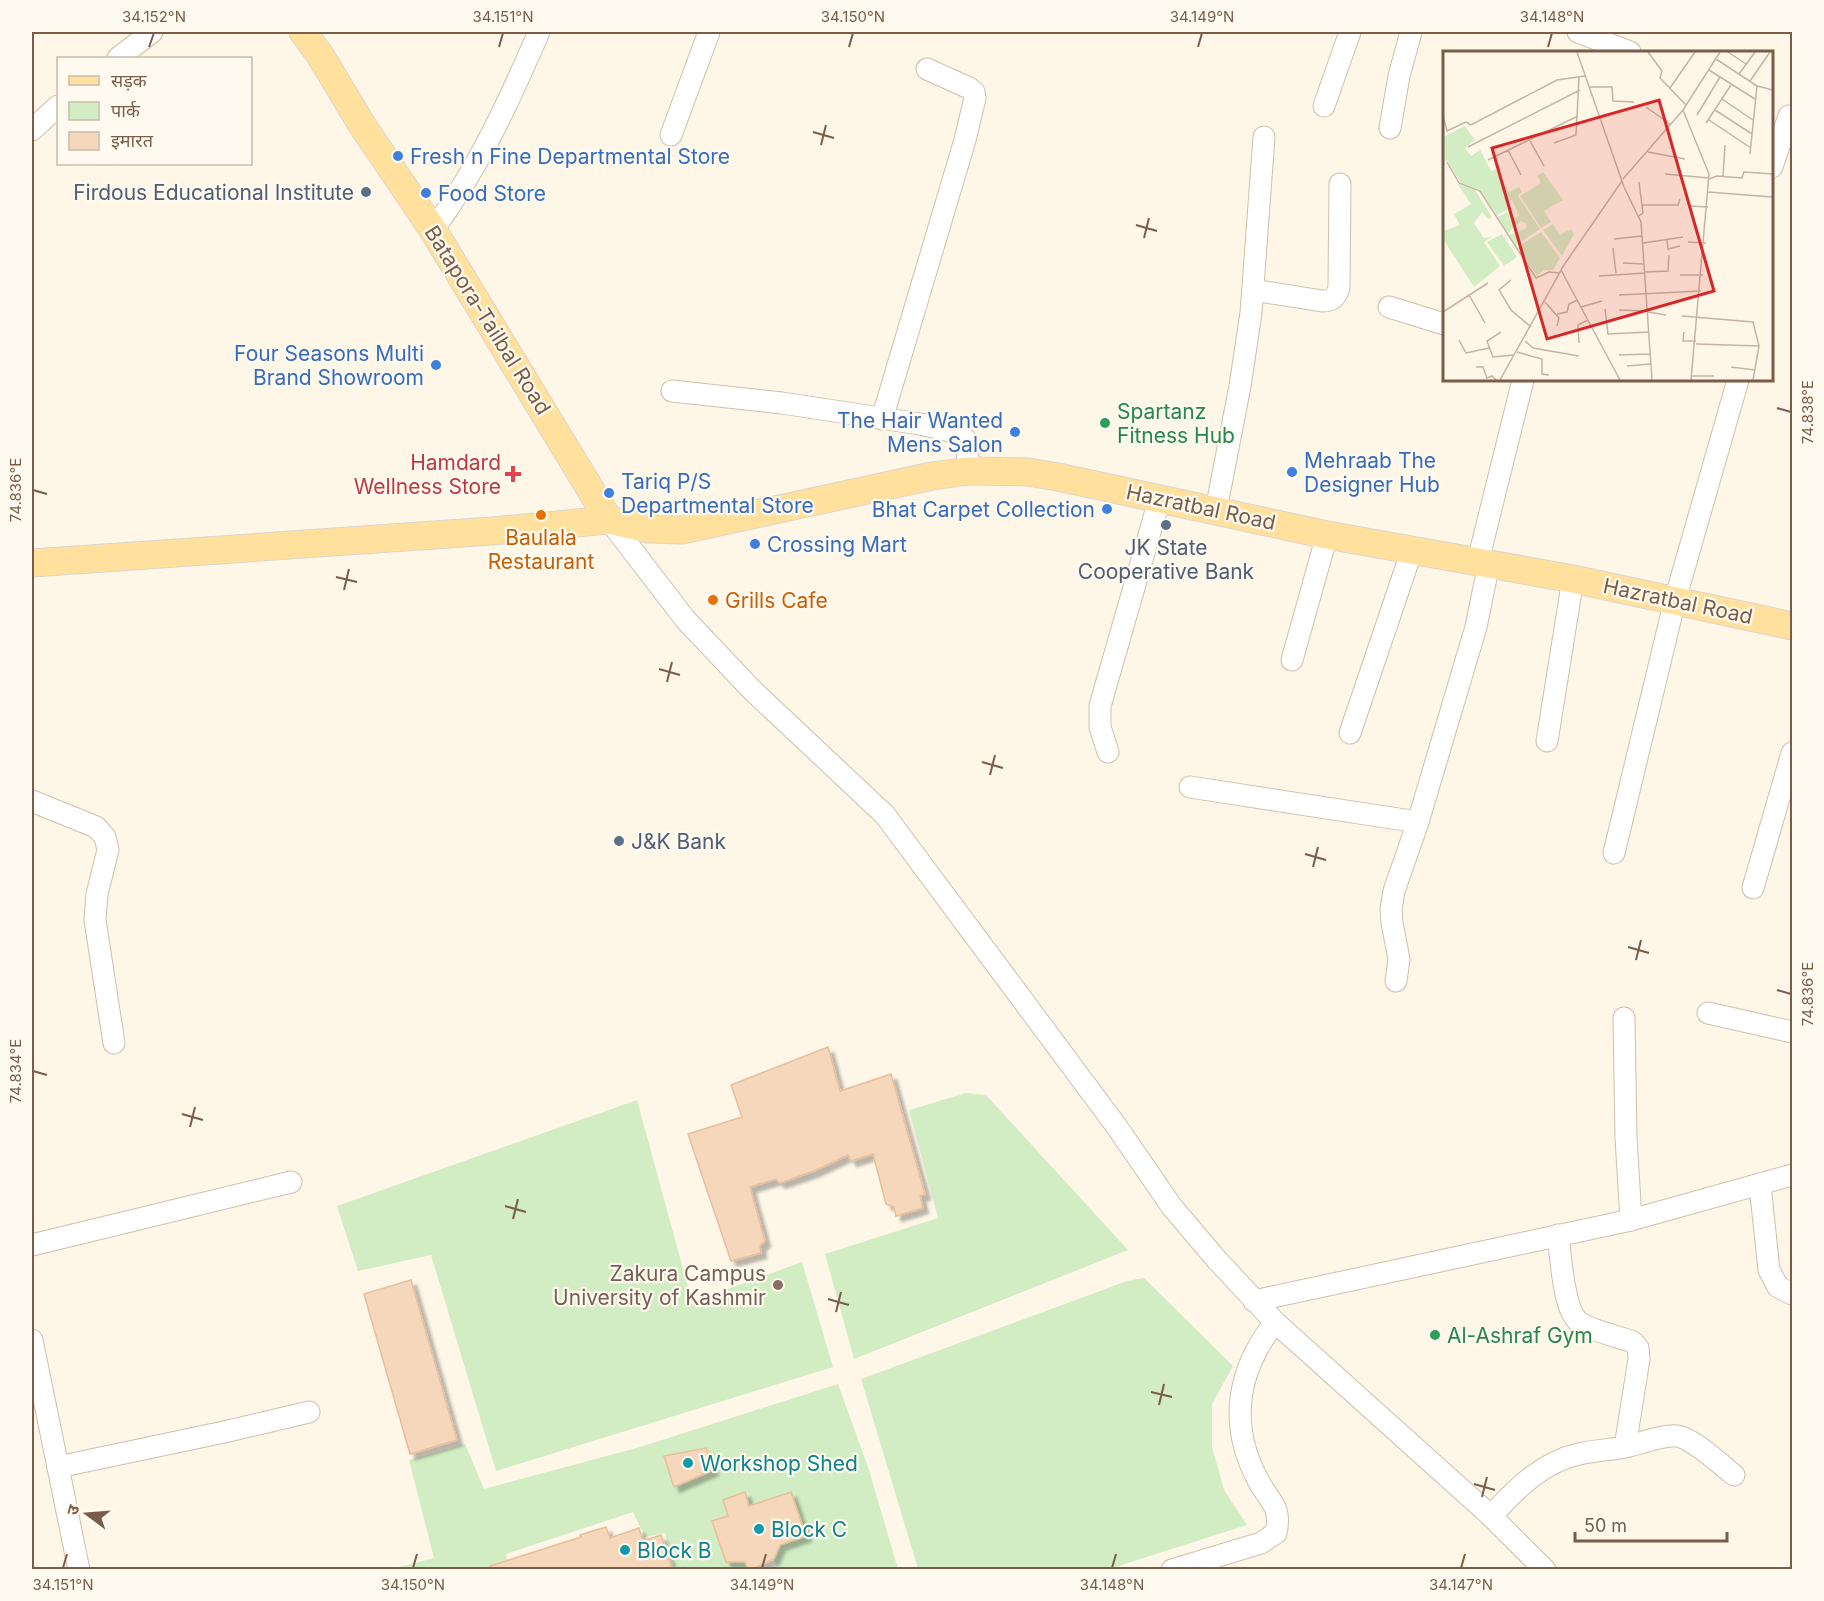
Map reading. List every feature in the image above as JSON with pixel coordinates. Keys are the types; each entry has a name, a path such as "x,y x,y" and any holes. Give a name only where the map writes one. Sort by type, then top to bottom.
{"main road":[{"name":"Batapora-Tailbal Road","path":"303,32 433,230 609,520"},
{"name":"Hazratbal Road","path":"32,563 492,531 609,520 648,529 682,530 888,485 969,471 1028,472 1160,497 1327,535 1573,579 1792,626"}],"street":[{"path":"119,57 152,32"},
{"path":"433,230 453,203 501,120 539,32"},
{"path":"671,135 709,32"},
{"path":"1324,106 1350,32"},
{"path":"1390,128 1399,76 1411,32"},
{"path":"1578,32 1627,51"},
{"path":"882,419 965,140 975,98 974,92 969,88 927,69"},
{"path":"32,130 57,107"},
{"path":"1773,162 1784,114"},
{"path":"1216,510 1240,386 1253,290 1264,137"},
{"path":"1253,290 1322,301 1335,298 1339,288 1340,184"},
{"path":"1389,307 1443,324"},
{"path":"1396,981 1399,959 1392,924 1391,909 1394,891 1418,822 1476,627 1484,562 1523,381"},
{"path":"1614,853 1675,600 1737,381"},
{"path":"672,391 920,424 959,433 966,440 969,471"},
{"path":"1108,752 1100,727 1101,706 1160,497"},
{"path":"609,520 685,619 751,689 885,815 1110,1118 1172,1207 1254,1300 1275,1322 1491,1516 1545,1569"},
{"path":"1292,660 1327,535"},
{"path":"1350,733 1412,550"},
{"path":"1547,741 1573,579"},
{"path":"1753,888 1792,753"},
{"path":"1190,787 1418,822"},
{"path":"32,801 96,827 105,837 108,850 97,894 95,920 114,1043"},
{"path":"1708,1013 1792,1032"},
{"path":"1624,1018 1626,1138 1631,1220"},
{"path":"1254,1300 1631,1220 1792,1175"},
{"path":"32,1245 291,1182"},
{"path":"1760,1185 1769,1270 1778,1287 1792,1294"},
{"path":"1558,1235 1572,1315 1580,1323 1633,1342 1638,1348 1639,1359 1625,1447"},
{"path":"1172,1569 1261,1543 1276,1533 1280,1518 1273,1502 1251,1468 1240,1430 1239,1410 1241,1391 1250,1363 1263,1338 1275,1322"},
{"path":"32,1340 79,1569"},
{"path":"58,1467 309,1412"},
{"path":"1491,1516 1528,1478 1555,1461 1579,1454 1676,1436 1687,1439 1734,1475"}],"green space":[{"path":"966,1093 986,1095 1128,1250 854,1359 825,1254 938,1218 909,1110"},
{"path":"637,1100 692,1302 802,1262 833,1367 496,1471 431,1255 358,1271 337,1206"},
{"path":"1144,1278 1233,1366 1212,1404 1212,1447 1224,1490 1247,1525 1109,1569 918,1569 861,1379 1127,1281"},
{"path":"838,1384 869,1470 898,1569 777,1569 774,1559 780,1545 806,1536 791,1492 749,1506 745,1493 723,1500 728,1516 712,1522 726,1562 745,1562 748,1569 675,1569 665,1533 645,1537 633,1512 506,1554 509,1569 389,1570 434,1558 409,1460 465,1444 484,1489 640,1447"}],"building":[{"path":"828,1047 840,1091 891,1074 925,1194 920,1196 923,1208 896,1216 894,1207 886,1204 873,1154 851,1161 848,1155 814,1171 780,1183 776,1179 750,1187 765,1241 760,1246 761,1253 731,1261 688,1134 742,1117 731,1085"},
{"path":"411,1280 457,1440 410,1454 364,1294"},
{"name":"Workshop Shed","path":"706,1448 713,1470 674,1487 664,1456"},
{"name":"Block C","path":"745,1492 749,1506 791,1492 806,1536 780,1545 774,1559 752,1569 748,1569 745,1562 726,1562 712,1521 728,1516 723,1500"},
{"name":"Block B","path":"606,1527 610,1538 639,1528 643,1541 661,1535 672,1569 491,1569 490,1566"}],"place":[{"name":"Fresh n Fine Departmental Store","path":"398,156"},
{"name":"Firdous Educational Institute","path":"366,192"},
{"name":"Food Store","path":"426,193"},
{"name":"Four Seasons Multi Brand Showroom","path":"436,365"},
{"name":"Spartanz Fitness Hub","path":"1105,423"},
{"name":"The Hair Wanted Mens Salon","path":"1015,432"},
{"name":"Mehraab The Designer Hub","path":"1292,472"},
{"name":"Hamdard Wellness Store","path":"513,474"},
{"name":"Tariq P/S Departmental Store","path":"609,493"},
{"name":"Bhat Carpet Collection","path":"1107,509"},
{"name":"Baulala Restaurant","path":"541,515"},
{"name":"JK State Cooperative Bank","path":"1166,525"},
{"name":"Crossing Mart","path":"755,544"},
{"name":"Grills Cafe","path":"713,600"},
{"name":"J&K Bank","path":"619,841"},
{"name":"Zakura Campus University of Kashmir","path":"778,1285"},
{"name":"Al-Ashraf Gym","path":"1435,1335"},
{"name":"Workshop Shed","path":"688,1463"},
{"name":"Block C","path":"759,1529"},
{"name":"Block B","path":"625,1550"}]}
